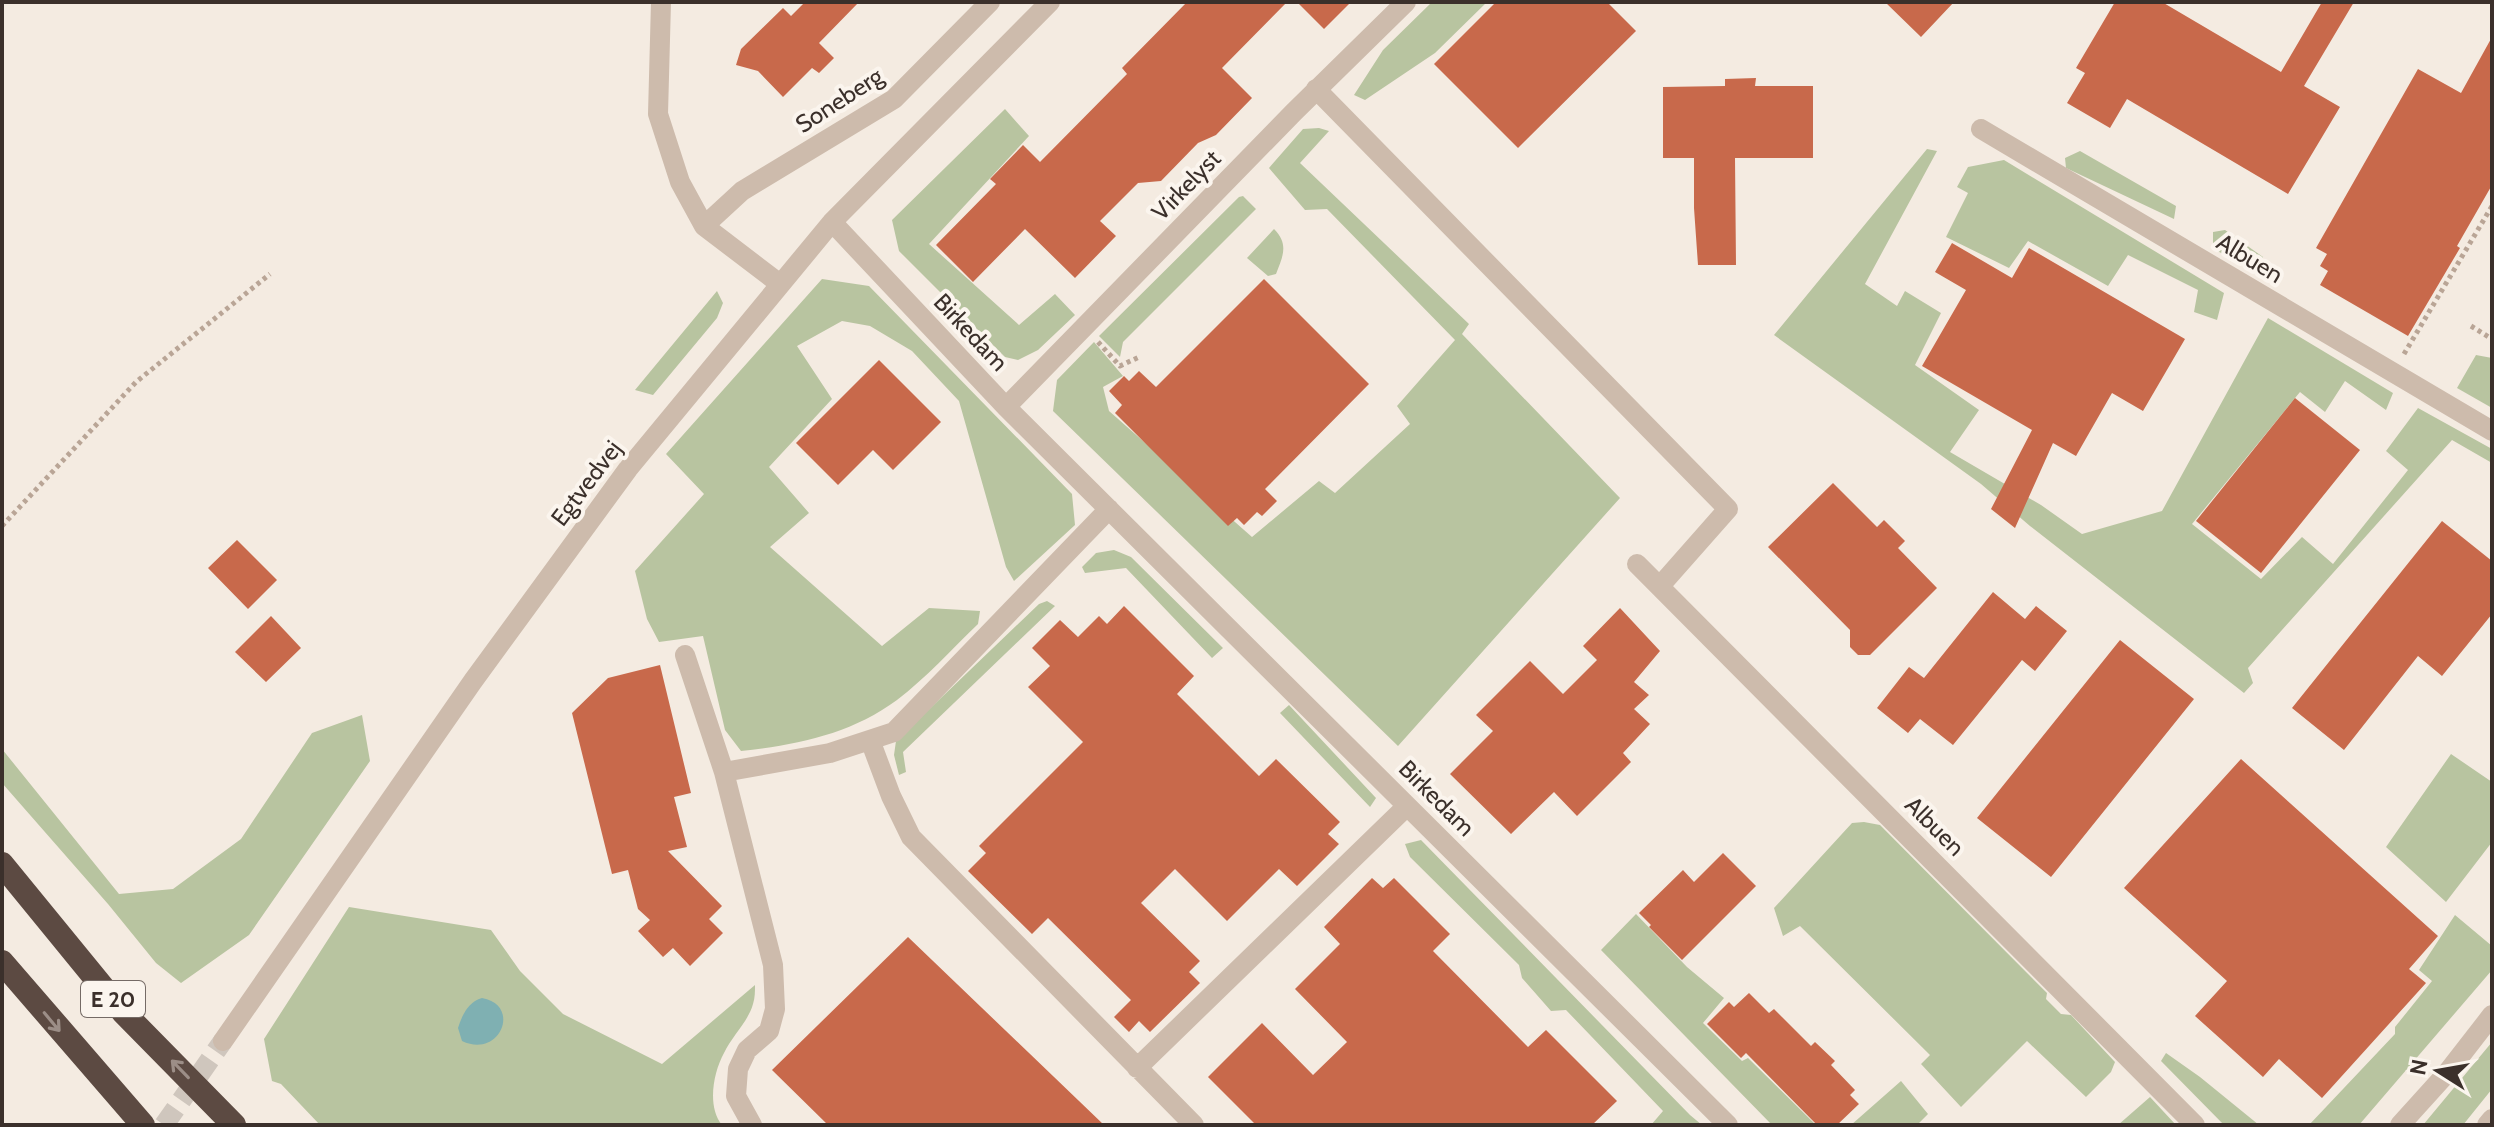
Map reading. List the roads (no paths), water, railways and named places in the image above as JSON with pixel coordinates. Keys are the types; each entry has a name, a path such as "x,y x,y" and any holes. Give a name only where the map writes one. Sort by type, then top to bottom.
{"highway":[{"name":"E 20","path":"2,864 123,1012 234,1125"},
{"name":"E 20","path":"2,962 143,1125"}],"street":[{"path":"661,2 658,114 680,182 704,226 780,284"},
{"name":"Soneberg","path":"704,226 742,191 894,99 990,2"},
{"name":"Egtvedvej","path":"223,1041 473,681 628,469 832,222 1050,2"},
{"name":"Virkelyst","path":"1006,407 1316,89 1406,2"},
{"path":"1316,89 1728,509 1660,586"},
{"name":"Albuen","path":"1981,129 2492,431"},
{"name":"Birkedam","path":"832,222 1006,407 1728,1125"},
{"path":"724,772 830,753 894,732 1109,509"},
{"name":"Albuen","path":"1637,564 2195,1125"},
{"path":"685,655 724,772 773,965 775,1009 769,1031 747,1050 738,1069 736,1096 752,1125"},
{"path":"870,740 891,796 911,837 1194,1125"},
{"path":"1137,1068 1407,806"},
{"path":"2400,1125 2447,1073 2492,1015"},
{"path":"2487,1125 2492,1119"}],"water":[{"path":"482,998 501,1010 503,1019 496,1037 487,1043 475,1045 462,1041 458,1028 469,1006"}],"tunnel":[{"path":"164,1125 223,1041"}]}
